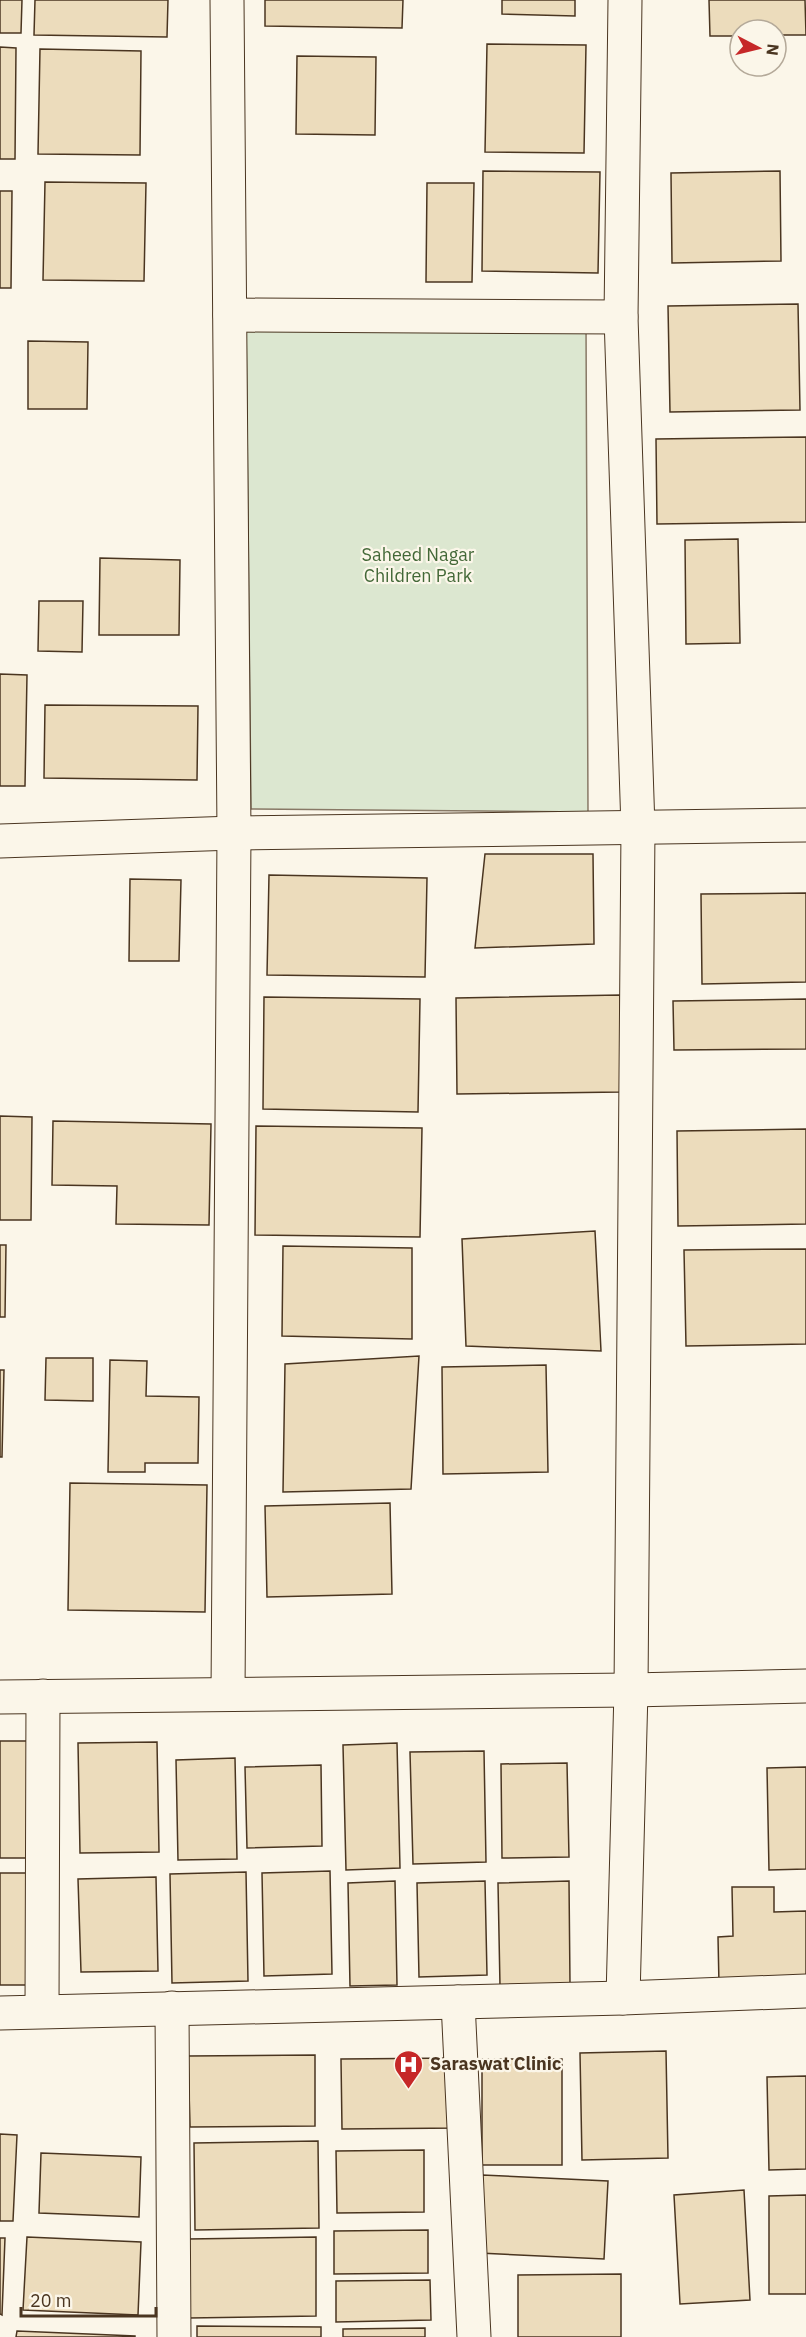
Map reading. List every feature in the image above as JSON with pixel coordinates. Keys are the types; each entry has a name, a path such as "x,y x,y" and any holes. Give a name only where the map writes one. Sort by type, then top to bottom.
{"street":[{"path":"226,0 234,833 228,1694"},
{"path":"623,1998 631,1690 638,828 621,316 625,0"},
{"path":"230,315 621,316"},
{"path":"0,840 234,833 806,825"},
{"path":"0,1697 806,1686"},
{"path":"42,2011 43,1696"},
{"path":"0,2013 623,1998 806,1991"},
{"path":"458,2002 474,2337"},
{"path":"172,2008 174,2337"}],"green space":[{"name":"Saheed Nagar Children Park","path":"246,319 586,322 588,812 251,809"}],"building":[{"path":"0,0 22,0 21,33 0,33"},
{"path":"35,0 168,0 167,37 34,35"},
{"path":"265,0 403,0 402,28 265,26"},
{"path":"502,0 575,0 575,16 502,14"},
{"path":"709,0 805,0 806,35 788,35 788,18 728,18 728,36 710,36"},
{"path":"487,44 586,45 584,153 485,152"},
{"path":"0,47 16,48 15,159 0,159"},
{"path":"40,49 141,51 140,155 38,154"},
{"path":"297,56 376,57 375,135 296,134"},
{"path":"483,171 600,172 598,273 482,271"},
{"path":"780,171 781,261 672,263 671,173"},
{"path":"45,182 146,183 144,281 43,280"},
{"path":"427,183 474,183 472,282 426,282"},
{"path":"0,191 12,191 11,288 0,288"},
{"path":"798,304 800,410 670,412 668,306"},
{"path":"28,341 88,342 87,409 28,409"},
{"path":"806,437 806,522 657,524 656,439"},
{"path":"738,539 740,643 686,644 685,540"},
{"path":"100,558 180,560 179,635 99,635"},
{"path":"39,601 83,601 82,652 38,651"},
{"path":"0,674 27,675 25,786 0,786"},
{"path":"45,705 198,706 197,780 44,778"},
{"path":"485,854 593,854 594,944 475,948"},
{"path":"269,875 427,878 425,977 267,975"},
{"path":"130,879 181,880 179,961 129,961"},
{"path":"806,893 806,982 702,984 701,894"},
{"path":"620,995 621,1092 457,1094 456,998"},
{"path":"264,997 420,999 418,1112 263,1109"},
{"path":"806,999 806,1049 674,1050 673,1001"},
{"path":"0,1116 32,1117 31,1220 0,1220"},
{"path":"53,1121 211,1124 209,1225 116,1224 117,1186 52,1185"},
{"path":"256,1126 422,1128 420,1237 255,1235"},
{"path":"806,1129 806,1224 678,1226 677,1131"},
{"path":"595,1231 601,1351 466,1346 462,1239"},
{"path":"0,1245 6,1245 5,1317 0,1317"},
{"path":"283,1246 412,1248 412,1339 282,1336"},
{"path":"806,1249 806,1344 686,1346 684,1250"},
{"path":"419,1356 411,1489 283,1492 285,1364"},
{"path":"46,1358 93,1358 93,1401 45,1400"},
{"path":"110,1360 147,1361 146,1396 199,1397 198,1463 145,1463 145,1472 108,1472"},
{"path":"546,1365 548,1472 443,1474 442,1367"},
{"path":"0,1370 4,1370 2,1457 0,1457"},
{"path":"70,1483 207,1485 205,1612 68,1610"},
{"path":"390,1503 392,1594 267,1597 265,1506"},
{"path":"0,1741 31,1741 29,1858 0,1858"},
{"path":"157,1742 159,1852 80,1853 78,1743"},
{"path":"397,1743 400,1868 346,1870 343,1745"},
{"path":"484,1751 486,1862 413,1864 410,1752"},
{"path":"235,1758 237,1859 178,1860 176,1760"},
{"path":"567,1763 569,1857 502,1858 501,1764"},
{"path":"321,1765 322,1846 247,1848 245,1767"},
{"path":"806,1767 806,1869 769,1870 767,1768"},
{"path":"330,1871 332,1974 264,1976 262,1873"},
{"path":"246,1872 248,1981 172,1983 170,1874"},
{"path":"0,1873 28,1873 26,1985 0,1985"},
{"path":"156,1877 158,1971 81,1972 78,1879"},
{"path":"395,1881 397,1985 350,1986 348,1883"},
{"path":"485,1881 487,1975 419,1977 417,1883"},
{"path":"569,1881 570,1984 500,1986 498,1883"},
{"path":"732,1887 774,1887 774,1912 806,1911 806,1983 719,1985 718,1937 733,1936"},
{"path":"666,2051 668,2158 582,2160 580,2053"},
{"path":"315,2055 315,2126 190,2127 188,2056"},
{"path":"459,2058 460,2128 342,2129 341,2059"},
{"path":"482,2059 562,2059 562,2165 482,2165"},
{"path":"806,2076 806,2169 769,2170 767,2077"},
{"path":"0,2134 17,2135 13,2221 0,2221"},
{"path":"318,2141 319,2228 195,2230 194,2143"},
{"path":"424,2150 424,2212 337,2213 336,2151"},
{"path":"41,2153 141,2157 139,2217 39,2213"},
{"path":"482,2175 608,2181 604,2259 479,2253"},
{"path":"744,2190 750,2300 680,2304 674,2195"},
{"path":"806,2195 806,2294 769,2294 769,2196"},
{"path":"428,2230 428,2273 334,2274 334,2231"},
{"path":"27,2237 141,2242 138,2315 23,2310"},
{"path":"316,2237 316,2316 189,2318 188,2239"},
{"path":"0,2238 5,2238 2,2315 0,2314"},
{"path":"621,2274 621,2337 518,2337 518,2275"},
{"path":"430,2280 431,2320 336,2322 336,2281"},
{"path":"197,2326 321,2327 321,2337 197,2337"},
{"path":"425,2328 425,2337 343,2337 343,2329"},
{"path":"17,2331 135,2336 135,2337 16,2337"}],"place":[{"name":"Saraswat Clinic","path":"409,2090"}]}
